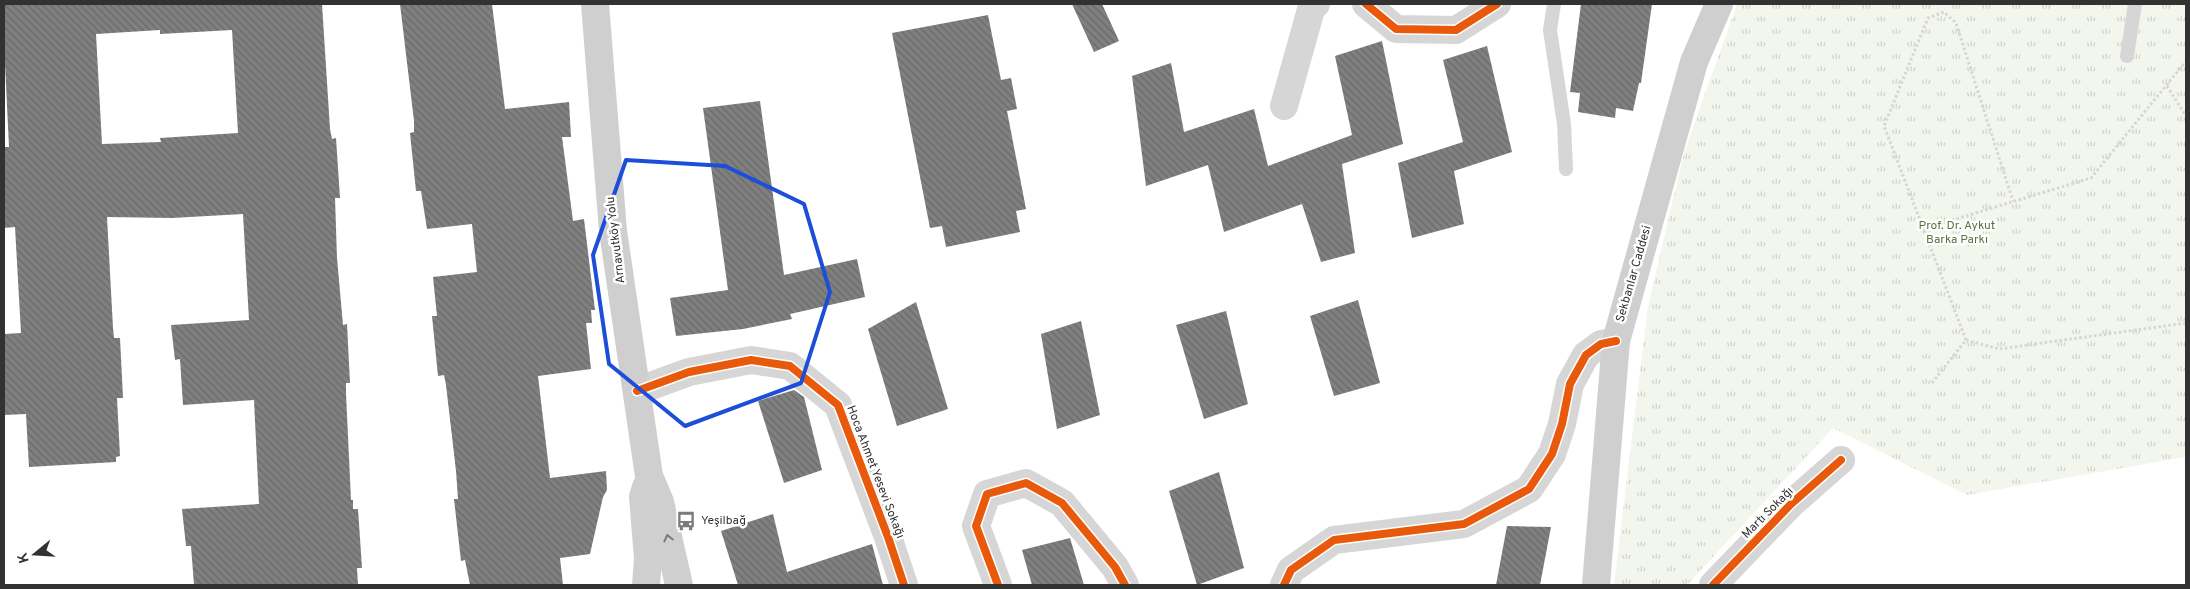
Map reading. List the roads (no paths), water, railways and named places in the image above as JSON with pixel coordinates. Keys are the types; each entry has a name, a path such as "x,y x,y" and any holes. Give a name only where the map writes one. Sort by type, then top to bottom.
{"main road":[{"name":"Arnavutköy Yolu","path":"595,4 613,231 649,476"},
{"name":"Sekbanlar Caddesi","path":"1596,585 1616,341 1694,62 1719,4"},
{"path":"646,585 648,558 644,497 649,476"},
{"path":"649,476 660,502 679,585"}],"street":[{"path":"1284,106 1312,6 1316,4"},
{"path":"1366,4 1396,29 1456,30 1497,4"},
{"path":"1284,585 1291,570 1334,540 1464,524 1529,489 1552,454 1562,424 1570,384 1586,355 1601,344 1616,341"},
{"name":"Hoca Ahmet Yesevi Sokağı","path":"637,391 689,372 751,360 790,366 838,405 885,528 904,585"},
{"name":"Martı Sokağı","path":"1713,585 1792,504 1840,460"},
{"path":"998,585 976,526 987,494 1026,483 1062,503 1115,567 1125,585"}],"lane":[{"path":"1554,4 1550,30 1564,124 1566,169"},
{"path":"2128,56 2135,4"}],"place":[{"name":"Yeşilbağ","path":"686,521"}],"park label":[{"name":"Prof. Dr. Aykut Barka Parkı","path":"1957,233"}]}
